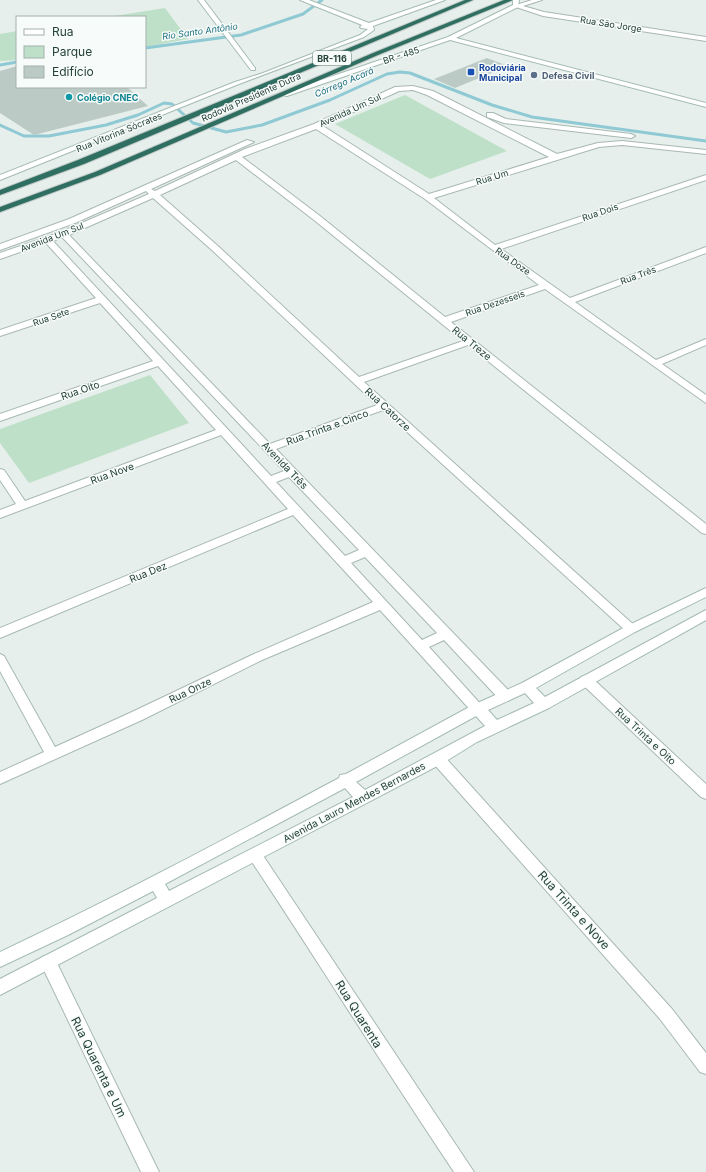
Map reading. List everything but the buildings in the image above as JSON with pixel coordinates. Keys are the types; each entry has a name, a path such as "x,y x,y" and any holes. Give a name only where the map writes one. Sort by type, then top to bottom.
{"highway":[{"name":"Rodovia Presidente Dutra","path":"0,194 81,162 470,0"},
{"name":"Rodovia Presidente Dutra","path":"0,210 33,199 202,130 428,32 510,0"}],"street":[{"path":"201,0 231,41 258,70"},
{"path":"236,83 258,70 369,32 372,28 368,25 317,7 303,0"},
{"path":"368,25 442,0"},
{"name":"BR - 485","path":"282,95 450,38 516,3 538,0"},
{"name":"Rua São Jorge","path":"516,3 533,12 706,39"},
{"path":"450,38 706,105"},
{"path":"236,83 258,70"},
{"name":"Rua Vitorina Sócrates","path":"0,178 236,83"},
{"name":"Avenida Um Sul","path":"379,88 402,83 424,85 436,89 504,121 677,145 706,152"},
{"name":"Avenida Um Sul","path":"0,256 64,234 154,195 248,151 317,126 398,89 413,88 430,93 556,157 610,143 706,146"},
{"name":"Avenida Um Sul","path":"0,247 65,224 233,149 319,116"},
{"path":"495,126 504,121"},
{"name":"Rua Doze","path":"317,126 428,198 494,248 570,301 706,400"},
{"name":"Rua Treze","path":"237,157 318,218 444,321 706,530"},
{"name":"Rua Um","path":"428,198 556,157"},
{"path":"177,175 187,180"},
{"name":"Rua Dois","path":"494,248 706,177"},
{"name":"Rua Catorze","path":"145,188 211,244 384,406 631,629"},
{"path":"104,207 111,213"},
{"name":"Avenida Três","path":"64,234 505,696"},
{"path":"48,240 495,728"},
{"name":"Rua Três","path":"570,301 706,250"},
{"path":"82,277 99,270"},
{"name":"Rua Dezesseis","path":"444,321 547,285"},
{"name":"Rua Sete","path":"0,333 102,299"},
{"path":"134,334 154,328"},
{"path":"357,381 471,342"},
{"path":"656,363 706,342"},
{"name":"Rua Oito","path":"0,418 160,362"},
{"path":"183,387 202,378"},
{"name":"Rua Trinta e Cinco","path":"269,448 384,406"},
{"name":"Rua Nove","path":"0,514 223,431"},
{"path":"0,472 22,505"},
{"path":"269,481 292,472"},
{"name":"Rua Dez","path":"0,633 295,510"},
{"path":"343,562 367,551"},
{"path":"0,960 63,930 260,827 478,709 527,687 631,629 705,595"},
{"name":"Rua Onze","path":"0,778 52,755 258,657 381,604"},
{"name":"Avenida Lauro Mendes Bernardes","path":"0,987 255,855 362,797 438,759 472,738 544,704 706,614"},
{"path":"420,646 446,634"},
{"path":"0,659 52,755"},
{"name":"Rua Trinta e Oito","path":"586,680 706,793"},
{"path":"527,687 544,704"},
{"name":"Rua Trinta e Nove","path":"438,759 666,1014 706,1066"},
{"path":"345,780 362,797"},
{"name":"Rua Quarenta","path":"255,855 309,935 382,1050 465,1172"},
{"path":"155,881 166,900"},
{"name":"Rua Quarenta e Um","path":"48,962 150,1172"}],"green space":[{"path":"165,8 188,39 146,47 146,16 114,16"},
{"path":"16,31 16,60 0,61 0,34"},
{"path":"405,95 507,151 430,179 335,124"},
{"path":"150,375 189,423 29,483 0,443 0,429"}],"waterway":[{"name":"Rio Santo Antônio","path":"146,48 241,35 303,14 322,0"},
{"name":"Rio Santo Antônio","path":"0,65 16,62"},
{"name":"Córrego Acará","path":"0,125 24,136 49,136 106,125 138,115 164,103 172,104 193,123 226,132 262,125 330,100 387,74 400,72 410,73 492,105 532,117 706,141"}],"place":[{"name":"Rodoviária Municipal","path":"471,72"},
{"name":"Defesa Civil","path":"534,75"},
{"name":"Colégio CNEC","path":"69,97"}]}
